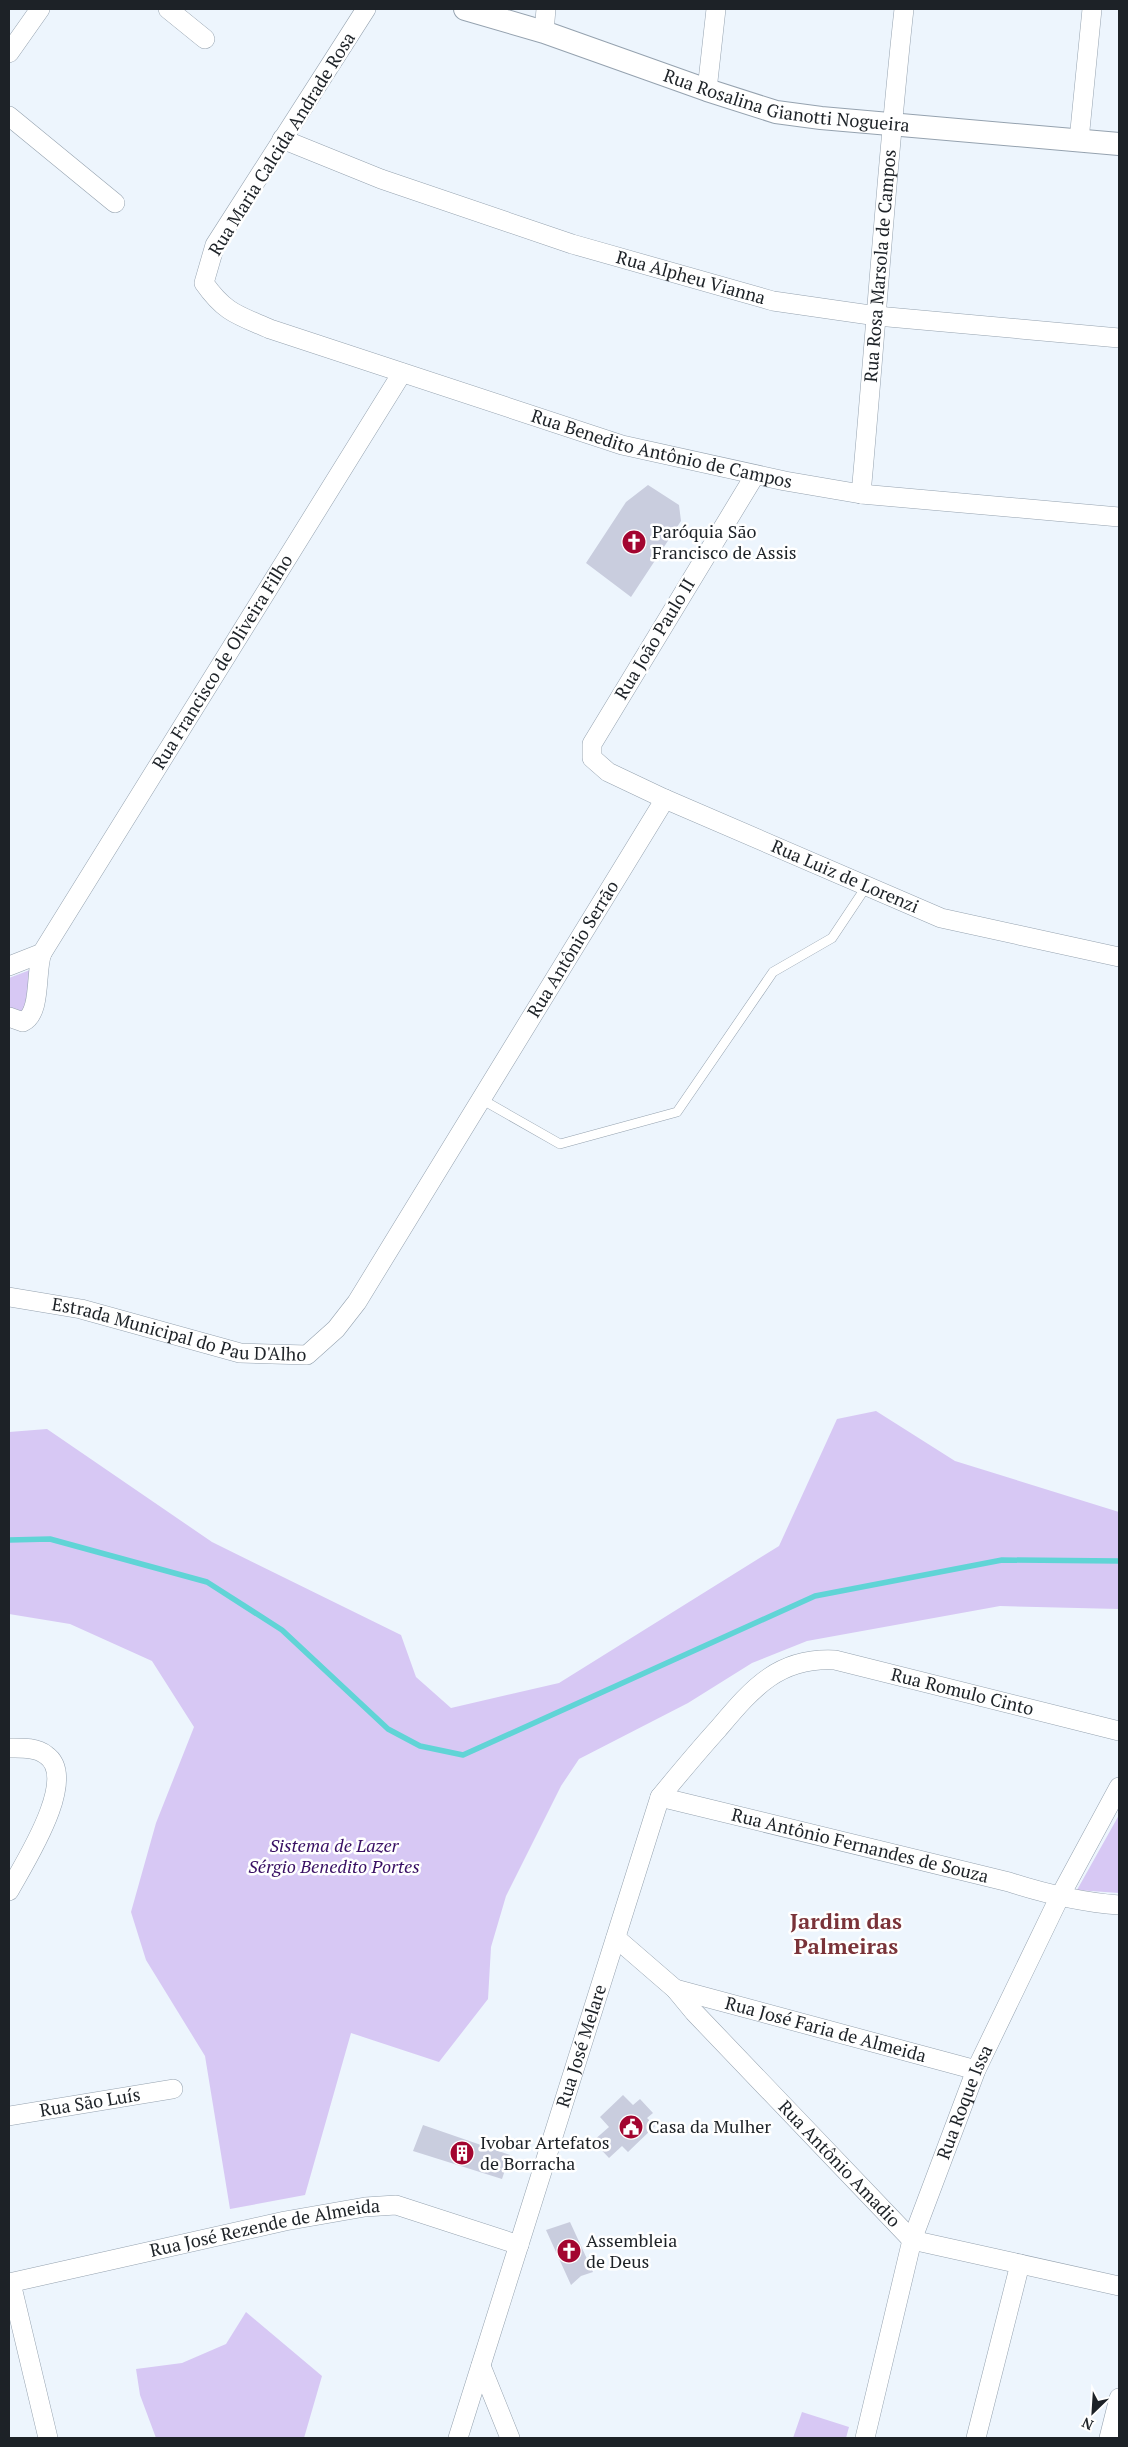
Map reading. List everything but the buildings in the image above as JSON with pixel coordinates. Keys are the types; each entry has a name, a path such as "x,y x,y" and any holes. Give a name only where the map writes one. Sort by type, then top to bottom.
{"street":[{"path":"9,53 40,9"},
{"path":"168,9 205,38"},
{"name":"Rua Maria Calcida Andrade Rosa","path":"222,306 204,283 212,252 366,9"},
{"name":"Rua Rosalina Gianotti Nogueira","path":"465,9 544,32 707,90 776,112 1119,144"},
{"path":"544,32 546,9"},
{"path":"707,90 716,9"},
{"name":"Rua Rosa Marsola de Campos","path":"861,494 878,316 892,124 904,9"},
{"path":"1079,140 1092,9"},
{"path":"9,116 115,203"},
{"name":"Rua Alpheu Vianna","path":"282,139 381,179 589,249 772,300 878,316 1119,338"},
{"name":"Rua Benedito Antônio de Campos","path":"222,306 234,314 270,328 622,446 755,475 861,494 1119,517"},
{"name":"Rua Francisco de Oliveira Filho","path":"9,1017 23,1022 30,1017 35,1005 42,953 402,372"},
{"name":"Rua João Paulo II","path":"591,753 592,744 755,475"},
{"name":"Rua Luiz de Lorenzi","path":"591,753 597,765 608,772 665,799 941,918 1119,957"},
{"name":"Rua Antônio Serrão","path":"482,1099 665,799"},
{"path":"9,966 42,953"},
{"name":"Estrada Municipal do Pau D'Alho","path":"9,1296 80,1309 240,1354 307,1355 336,1329 357,1302 482,1099"},
{"name":"Rua Romulo Cinto","path":"660,1797 675,1777 759,1684 790,1665 806,1661 836,1660 1119,1731"},
{"path":"9,1748 26,1748 46,1754 57,1769 58,1783 46,1819 9,1891"},
{"name":"Rua Roque Issa","path":"865,2438 912,2240 976,2070 1059,1898 1119,1787"},
{"name":"Rua Antônio Fernandes de Souza","path":"660,1797 1009,1882 1059,1898 1087,1903 1119,1905"},
{"name":"Rua José Melare","path":"458,2438 660,1797"},
{"name":"Rua Antônio Amadio","path":"616,1938 675,1989 694,2012 912,2240 1119,2286"},
{"name":"Rua José Faria de Almeida","path":"675,1989 976,2070"},
{"name":"Rua São Luís","path":"9,2116 173,2089"},
{"name":"Rua José Rezende de Almeida","path":"10,2283 285,2221 365,2207 396,2205 519,2245"},
{"path":"976,2438 1020,2264"},
{"path":"10,2283 48,2438"},
{"path":"481,2366 510,2438"},
{"path":"1108,2438 1119,2398"}],"lane":[{"path":"482,1099 560,1144 677,1112 773,972 832,938 866,887"}],"green space":[{"path":"30,970 24,1017 9,1010 9,978"},
{"name":"Sistema de Lazer Sérgio Benedito Portes","path":"876,1411 955,1461 1119,1512 1119,1609 1000,1606 807,1641 752,1663 688,1703 579,1759 561,1786 506,1896 491,1947 488,1999 439,2062 351,2033 305,2195 230,2209 205,2056 146,1960 131,1912 156,1823 194,1727 152,1661 70,1624 9,1614 9,1432 47,1429 212,1542 401,1635 416,1677 451,1708 559,1683 779,1546 837,1419"},
{"path":"1119,1815 1119,1893 1077,1890"},
{"path":"246,2312 322,2376 304,2438 156,2438 140,2395 136,2369 182,2363 226,2344"},
{"path":"802,2412 849,2427 846,2438 793,2438"}],"waterway":[{"path":"9,1540 50,1539 207,1582 282,1630 388,1729 420,1746 463,1755 815,1596 1002,1560 1119,1561"}],"place":[{"name":"Paróquia São Francisco de Assis","path":"634,542"},
{"name":"Casa da Mulher","path":"631,2127"},
{"name":"Ivobar Artefatos de Borracha","path":"462,2153"},
{"name":"Assembleia de Deus","path":"569,2251"}],"district":[{"name":"Jardim das Palmeiras","path":"846,1934"}]}
